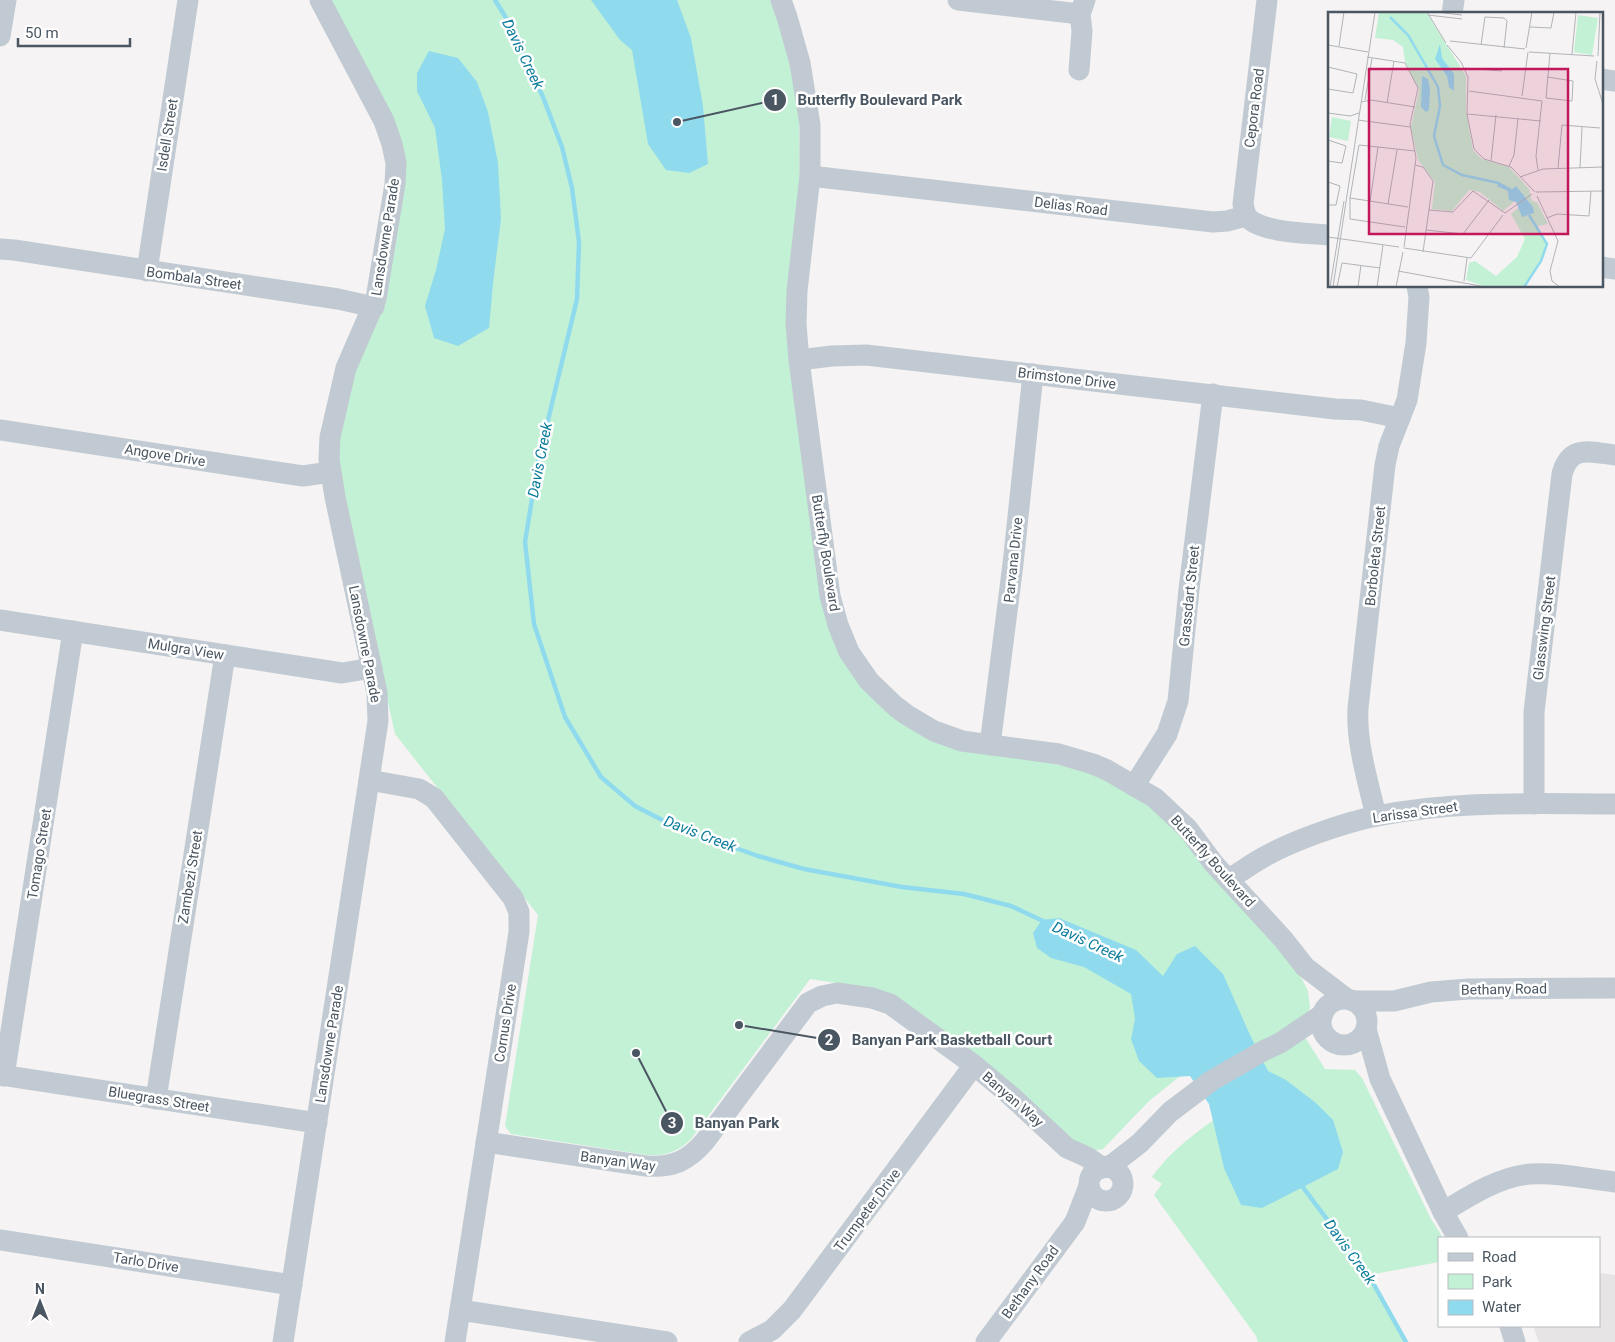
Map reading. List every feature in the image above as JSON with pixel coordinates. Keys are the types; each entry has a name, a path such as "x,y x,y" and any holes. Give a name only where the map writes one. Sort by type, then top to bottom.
{"street":[{"path":"0,36 6,0"},
{"name":"Isdell Street","path":"146,271 188,0"},
{"name":"Lansdowne Parade","path":"283,1342 378,721 377,693 330,472 330,437 342,380 350,358 374,308 380,282 396,169 395,155 384,121 320,0"},
{"name":"Butterfly Boulevard","path":"781,0 800,63 810,125 810,176 796,299 799,360 827,572 834,610 849,652 869,681 881,694 907,716 942,734 962,740 1076,758 1107,770 1155,798 1188,829 1228,879 1283,939 1305,967 1350,1000"},
{"path":"958,0 1083,7 1079,70"},
{"name":"Cepora Road","path":"1246,216 1243,204 1266,0"},
{"path":"1602,79 1615,80"},
{"name":"Delias Road","path":"810,176 1213,222 1227,221 1246,216"},
{"path":"1246,216 1251,222 1265,228 1328,236"},
{"name":"Bombala Street","path":"4,247 146,271 338,299 374,308"},
{"path":"1602,267 1615,269"},
{"name":"Borboleta Street","path":"1376,816 1359,742 1357,721 1385,466 1387,453 1407,400 1420,290"},
{"name":"Brimstone Drive","path":"799,360 832,356 866,355 1335,409 1361,410 1397,426"},
{"name":"Parvana Drive","path":"990,745 1013,564 1032,374"},
{"name":"Grassdart Street","path":"1134,786 1167,734 1178,701 1189,590 1213,394"},
{"name":"Angove Drive","path":"0,430 303,476 330,472"},
{"name":"Glasswing Street","path":"1534,804 1534,712 1562,474 1567,461 1576,453 1586,452 1615,455"},
{"name":"Mulgra View","path":"0,620 342,673 372,668"},
{"name":"Tomago Street","path":"2,1075 73,632"},
{"name":"Zambezi Street","path":"156,1099 224,655"},
{"name":"Cornus Drive","path":"369,780 419,789 434,798 507,890 519,912 519,932 455,1342"},
{"name":"Larissa Street","path":"1228,879 1258,860 1298,842 1376,816 1442,806 1481,804 1615,804"},
{"name":"Butterfly Boulevard","path":"1305,967 1324,1012"},
{"name":"Bethany Road","path":"986,1342 1075,1222 1097,1176 1140,1143 1170,1112 1211,1081 1280,1043 1324,1012 1334,1002 1350,1000 1394,1001 1431,992 1468,989 1615,988"},
{"name":"Banyan Way","path":"486,1142 646,1166 663,1167 679,1162 692,1155 705,1141 804,1008 814,999 829,994 844,994 872,998 890,1004 974,1065 1067,1148 1087,1157 1097,1176"},
{"path":"1350,1000 1364,1010 1366,1027 1380,1079 1443,1212 1457,1237"},
{"name":"Bethany Road","path":"1280,1043 1340,1043 1361,1038 1366,1027 1394,1001"},
{"path":"1324,1012 1321,1021 1326,1036 1340,1043 1380,1079"},
{"name":"Trumpeter Drive","path":"749,1342 772,1330 792,1310 974,1065"},
{"name":"Bluegrass Street","path":"2,1075 317,1123"},
{"name":"Bethany Road","path":"1123,1182 1130,1162 1140,1143"},
{"path":"1115,1170 1119,1173 1123,1182 1122,1192 1118,1197 1109,1202 1098,1200 1094,1196 1097,1176 1115,1170"},
{"path":"1443,1212 1488,1187 1515,1176 1542,1174 1615,1182"},
{"name":"Bethany Road","path":"1075,1222 1109,1202"},
{"name":"Tarlo Drive","path":"0,1240 292,1285"},
{"path":"460,1310 667,1342"},
{"path":"1510,1327 1515,1342"}],"shaded area":[{"path":"1600,1273 1615,1275 1615,1342 1539,1342 1533,1327 1600,1327"}],"green space":[{"path":"329,0 771,0 782,29 799,107 800,196 814,539 882,707 1035,760 1080,769 1118,785 1163,816 1301,977 1308,991 1310,1007 1308,1014 1298,1026 1325,1069 1355,1070 1362,1078 1431,1219 1442,1237 1438,1237 1438,1262 1369,1275 1406,1342 1258,1342 1256,1336 1154,1195 1162,1184 1152,1177 1162,1164 1184,1142 1249,1096 1189,1069 1149,1101 1103,1149 1092,1151 1071,1139 871,988 810,979 691,1139 671,1152 660,1155 647,1155 511,1134 505,1126 538,915 395,734 339,481 337,444 403,182"}],"water":[{"path":"591,0 677,0 691,38 703,106 708,164 689,173 666,170 648,144 632,50 620,40"},
{"path":"429,51 458,58 477,82 488,112 498,163 501,219 489,328 458,346 434,338 425,306 436,270 445,229 442,180 435,128 417,91 417,73"},
{"path":"1059,918 1136,950 1163,976 1177,954 1195,946 1223,974 1268,1071 1286,1080 1316,1103 1333,1120 1343,1152 1338,1169 1262,1208 1241,1205 1224,1168 1209,1104 1190,1076 1157,1078 1139,1061 1131,1039 1135,1019 1131,994 1084,967 1051,958 1037,948 1033,933 1042,920"}],"waterway":[{"name":"Davis Creek","path":"495,0 511,26 543,97 562,147 572,188 579,242 577,299 538,462 525,542 534,624 565,717 601,777 635,806 672,825 758,856 804,869 902,887 964,894 1011,906 1045,922"},
{"name":"Davis Creek","path":"1299,1182 1368,1274 1406,1342"}],"place":[{"name":"Butterfly Boulevard Park","path":"677,122"},
{"name":"Banyan Park Basketball Court","path":"739,1025"},
{"name":"Banyan Park","path":"636,1053"}]}
